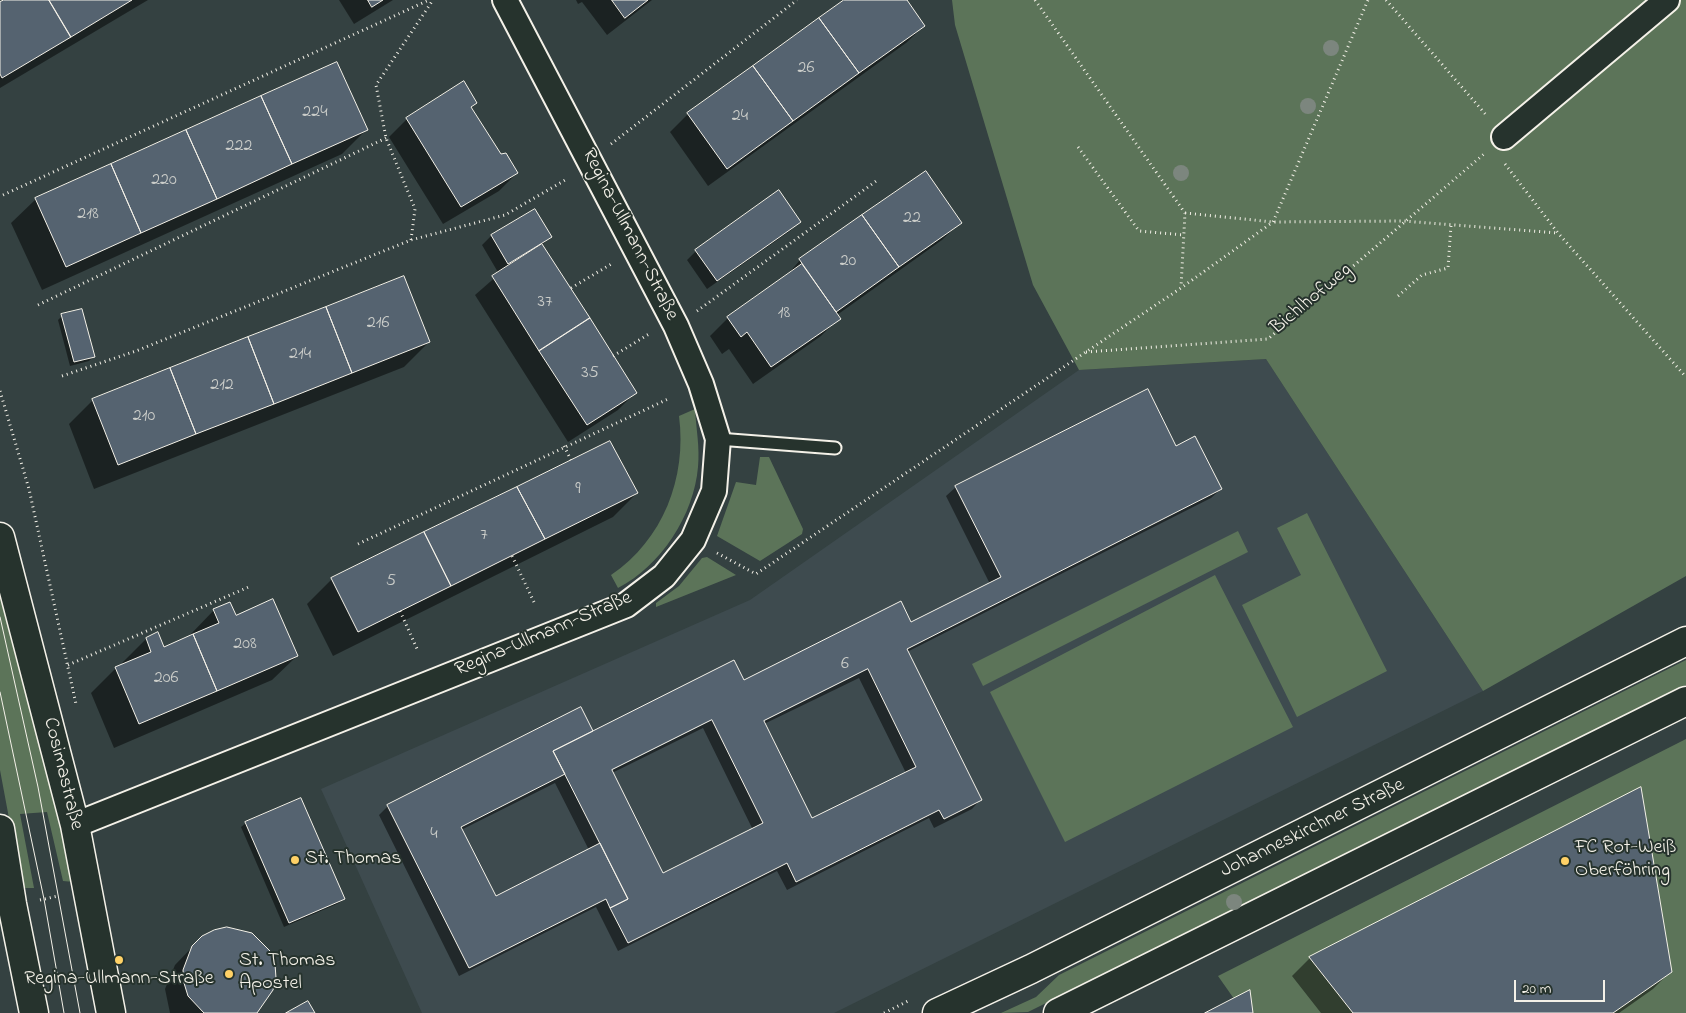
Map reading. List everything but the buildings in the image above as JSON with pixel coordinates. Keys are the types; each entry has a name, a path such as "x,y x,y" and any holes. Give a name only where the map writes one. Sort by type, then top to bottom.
{"main road":[{"name":"Cosimastraße","path":"0,537 75,825 112,1013"},
{"name":"Johanneskirchner Straße","path":"937,1013 1031,969 1686,641"},
{"path":"1058,1013 1686,701"},
{"path":"1,843 34,1013"}],"street":[{"name":"Regina-Ullmann-Straße","path":"75,825 626,605 664,576 692,540 714,491 718,438 701,384 673,320 505,0"},
{"path":"1498,142 1667,0"}],"lane":[{"path":"718,438 835,448"}],"path":[{"path":"411,240 415,208 386,138 376,86 431,0"},
{"path":"3,195 431,0"},
{"path":"62,376 136,350 411,240 505,216 562,183 616,139 797,0"},
{"path":"1035,0 1185,214 1181,288"},
{"path":"692,540 756,574 1181,288 1273,222 1368,0"},
{"path":"1386,0 1498,142 1558,233 1686,377"},
{"path":"38,305 386,138"},
{"name":"Bichlhofweg","path":"1086,352 1268,338 1498,142"},
{"path":"1078,147 1139,231 1184,235"},
{"path":"699,309 878,179"},
{"path":"1185,214 1273,222 1403,222 1558,233"},
{"path":"1398,296 1422,276 1448,268 1451,225"},
{"path":"571,288 636,250"},
{"path":"613,356 673,320"},
{"path":"358,544 668,399"},
{"path":"564,446 571,460"},
{"path":"512,556 534,602"},
{"path":"68,665 251,586"},
{"path":"400,611 418,651"}],"shaded area":[{"path":"1266,359 1483,691 834,1013 422,1013 321,789 750,600 1079,370"}],"green space":[{"path":"952,0 1686,0 1686,576 1483,691 1266,359 1079,370 1033,285 955,25"},
{"path":"695,409 698,467 690,503 673,537 661,553 648,567 618,588 611,575 629,561 645,544 668,506 679,462 681,439 679,416"},
{"path":"760,457 769,457 803,529 802,534 760,561 717,536 736,482 756,485"},
{"path":"1307,513 1387,671 1297,717 1242,605 1301,575 1277,528"},
{"path":"1238,531 1248,552 983,686 972,664"},
{"path":"707,557 736,575 656,607 656,603 679,586 702,558"},
{"path":"1215,575 1293,727 1065,842 990,692"},
{"path":"0,585 57,792 74,882 63,881 47,812 20,814 34,888 22,888 0,770"},
{"path":"1686,660 1686,685 1028,1012 1001,1013 1036,997 1059,975"},
{"name":"FC Rot-Weiß Oberföhring","path":"1686,739 1686,1013 1244,1013 1218,976"}],"tram line":[{"path":"0,617 38,787 80,1013"},
{"path":"0,692 44,899 64,1013"}],"place":[{"name":"St. Thomas","path":"295,860"},
{"name":"FC Rot-Weiß Oberföhring","path":"1565,861"},
{"name":"Regina-Ullmann-Straße","path":"119,960"},
{"name":"St. Thomas Apostel","path":"229,974"}]}
